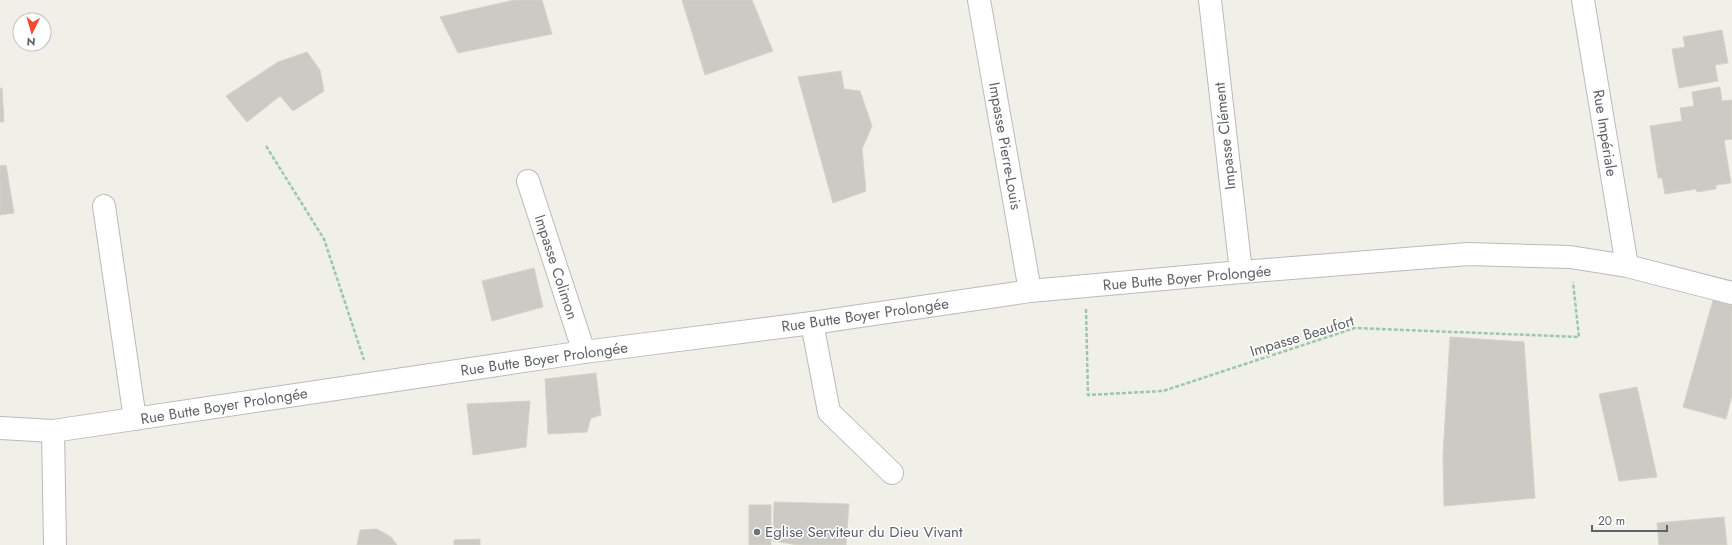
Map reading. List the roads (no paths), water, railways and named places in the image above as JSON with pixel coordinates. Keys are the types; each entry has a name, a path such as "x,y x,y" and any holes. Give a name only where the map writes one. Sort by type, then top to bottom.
{"street":[{"name":"Impasse Pierre-Louis","path":"979,0 1030,291"},
{"name":"Impasse Clément","path":"1210,0 1241,272"},
{"name":"Rue Impériale","path":"1583,0 1628,266"},
{"name":"Impasse Colimon","path":"528,181 584,352"},
{"path":"104,206 135,419"},
{"name":"Rue Butte Boyer Prolongée","path":"0,428 53,432 584,352 812,323 1030,291 1468,254 1570,258 1628,266 1732,293"},
{"path":"812,323 829,412 892,473"},
{"path":"53,432 55,545"}],"place":[{"name":"Eglise Serviteur du Dieu Vivant","path":"757,532"}]}
